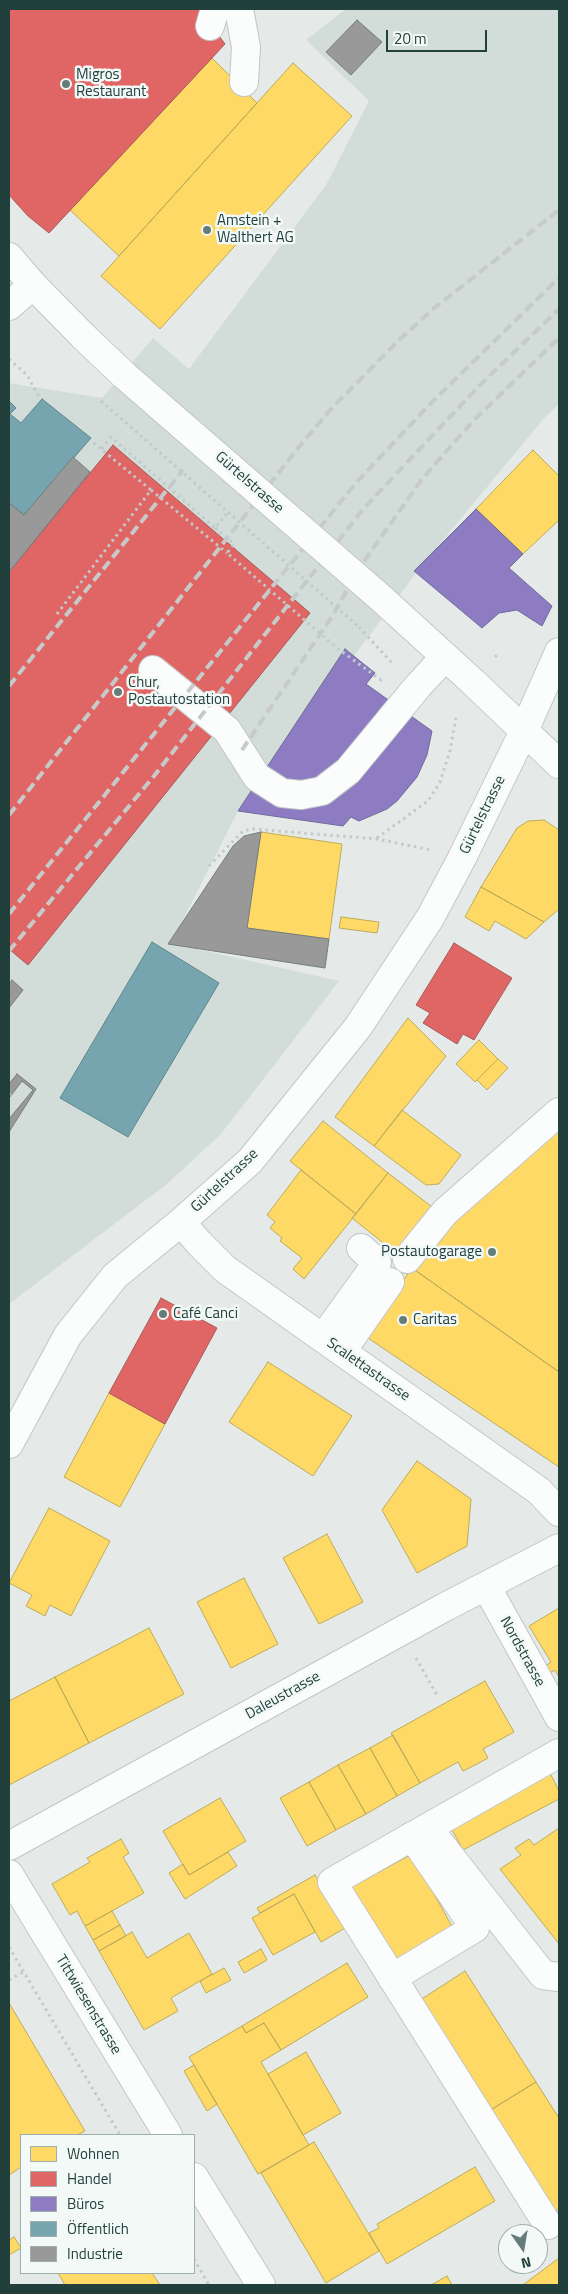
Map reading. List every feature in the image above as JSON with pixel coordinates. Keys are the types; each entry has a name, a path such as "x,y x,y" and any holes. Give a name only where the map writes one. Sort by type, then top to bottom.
{"street":[{"path":"239,9 246,47 244,82"},
{"name":"Gürtelstrasse","path":"9,257 32,285 124,374 382,599 524,731 462,858 430,918 358,1027 250,1161 182,1222 115,1276 68,1335 9,1444"},
{"path":"9,306 32,285"},
{"path":"559,652 524,731 559,764"},
{"path":"153,670 228,730 257,777 282,793 301,795 322,791 348,771 418,686 445,657"},
{"path":"407,1259 445,1212 559,1112"},
{"name":"Scalettastrasse","path":"182,1222 198,1243 225,1269 539,1490 559,1512"},
{"path":"332,1344 377,1263 362,1248"},
{"path":"332,1344 390,1282"},
{"name":"Daleustrasse","path":"9,1846 559,1548"},
{"name":"Nordstrasse","path":"486,1586 559,1718"},
{"path":"548,2224 332,1882 559,1753"},
{"path":"420,1832 543,1975 559,1977"},
{"path":"392,1978 475,1928 420,1832"},
{"name":"Tittwiesenstrasse","path":"9,1874 167,2134"},
{"path":"195,2180 261,2285"}],"path":[{"path":"9,359 27,375 40,399"},
{"path":"101,401 359,627 394,666"},
{"path":"102,449 111,437 234,544 227,552"},
{"path":"90,440 227,552 337,648 381,680"},
{"path":"57,614 151,490"},
{"path":"215,528 228,512"},
{"path":"495,657 499,653"},
{"path":"377,839 428,802 440,782 450,751 456,718"},
{"path":"209,866 243,831 252,829 377,839 433,850"},
{"path":"413,1652 438,1697"},
{"path":"9,1947 119,2134"},
{"path":"9,1980 24,1972"},
{"path":"195,2261 209,2285"}],"shaded area":[{"path":"346,9 559,9 559,404 546,416 419,569 238,811 171,943 339,981 221,1134 167,1184 9,1304 9,383 102,398 153,338 189,369 326,185 369,101 306,40"}],"building: Wohnen":[{"path":"212,58 257,103 119,256 70,210"},
{"path":"293,63 352,116 160,329 101,276"},
{"path":"533,450 559,476 559,520 523,554 476,509"},
{"path":"544,820 559,830 559,909 544,922 481,887 517,828 528,821"},
{"path":"261,832 342,844 329,939 247,928"},
{"path":"481,887 544,922 526,939 495,921 489,931 465,917"},
{"path":"341,917 379,922 377,933 339,928"},
{"path":"408,1018 446,1056 374,1146 335,1117"},
{"path":"479,1040 498,1059 475,1082 456,1064"},
{"path":"498,1059 508,1068 487,1090 477,1080"},
{"path":"402,1110 461,1155 439,1184 426,1185 374,1146"},
{"path":"323,1121 388,1173 356,1214 290,1161"},
{"name":"Postautogarage","path":"559,1130 559,1372 412,1268 439,1236"},
{"path":"301,1170 356,1214 304,1279 293,1269 302,1258 280,1241 282,1238 270,1228 275,1222 267,1215"},
{"path":"388,1173 432,1207 396,1253 352,1218"},
{"path":"412,1268 559,1372 559,1467 365,1336"},
{"path":"268,1362 352,1416 313,1476 229,1422"},
{"path":"109,1393 165,1424 120,1507 64,1477"},
{"path":"417,1461 471,1499 467,1546 417,1573 382,1510"},
{"path":"49,1508 110,1541 71,1616 50,1605 45,1616 26,1606 32,1595 9,1583"},
{"path":"327,1534 363,1602 319,1624 283,1558"},
{"path":"244,1578 278,1644 231,1668 197,1602"},
{"path":"559,1608 559,1677 555,1670 548,1674 544,1667 551,1662 529,1626"},
{"path":"149,1628 184,1694 89,1743 55,1677"},
{"path":"55,1677 89,1743 9,1785 9,1701"},
{"path":"485,1681 514,1732 483,1749 488,1758 477,1764 463,1771 458,1762 420,1783 391,1733"},
{"path":"393,1735 420,1783 397,1796 370,1748"},
{"path":"370,1748 397,1796 366,1814 338,1765"},
{"path":"338,1765 366,1814 336,1830 309,1782"},
{"path":"550,1773 559,1791 559,1799 463,1850 450,1826"},
{"path":"309,1782 336,1830 307,1846 280,1798"},
{"path":"220,1798 246,1841 189,1875 163,1831"},
{"path":"559,1828 559,1944 500,1869 521,1855 515,1848 529,1839 534,1845"},
{"path":"121,1839 129,1853 123,1857 144,1893 85,1926 77,1911 70,1915 52,1884 90,1862 87,1858"},
{"path":"228,1852 237,1866 185,1899 169,1873 183,1864 189,1875"},
{"path":"412,1854 454,1930 391,1965 348,1889"},
{"path":"315,1875 345,1928 321,1942 294,1894 260,1913 257,1908"},
{"path":"294,1894 315,1932 273,1955 252,1918"},
{"path":"112,1911 120,1925 93,1940 85,1926"},
{"path":"120,1925 126,1936 99,1951 93,1940"},
{"path":"132,1932 147,1958 189,1933 212,1974 171,1998 178,2011 144,2030 99,1951"},
{"path":"261,1949 267,1960 244,1973 238,1962"},
{"path":"347,1963 368,1997 281,2050 264,2023 246,2033 242,2026"},
{"path":"224,1968 231,1980 206,1993 200,1981"},
{"path":"465,1971 536,2082 484,2114 414,2004"},
{"path":"9,2003 85,2131 79,2134 20,2134 20,2168 9,2175"},
{"path":"264,2023 281,2050 261,2062 309,2145 258,2174 189,2057 242,2026 246,2033"},
{"path":"306,2052 341,2113 303,2135 268,2074"},
{"path":"194,2065 217,2104 207,2111 184,2071"},
{"path":"536,2082 559,2118 559,2209 548,2216 484,2114"},
{"path":"314,2142 379,2251 326,2283 261,2173"},
{"path":"475,2167 495,2201 387,2264 369,2233 379,2228 377,2224"},
{"path":"14,2237 20,2249 9,2255 9,2240"},
{"path":"559,2258 559,2285 523,2285 538,2274 548,2274 548,2266"},
{"path":"59,2274 153,2274 160,2285 65,2285"},
{"path":"447,2276 452,2285 431,2285"}],"building: Handel":[{"path":"9,9 199,9 225,44 49,233 28,216 9,195"},
{"path":"113,445 310,613 28,965 9,949 9,572"},
{"path":"454,943 512,978 474,1040 463,1034 457,1044 423,1023 430,1013 416,1005"},
{"path":"161,1298 217,1328 165,1424 109,1393"}],"building: Büros":[{"path":"476,509 523,554 509,568 552,606 542,626 517,610 499,613 482,628 414,571"},
{"path":"345,649 375,673 366,684 432,731 427,755 417,777 397,801 387,809 359,821 351,817 343,826 238,811"}],"building: Öffentlich":[{"path":"42,399 91,438 24,515 9,503 9,401 16,408 10,414 21,423"},
{"path":"152,942 219,983 128,1137 60,1098"}],"building: Industrie":[{"path":"357,20 382,42 351,75 326,52"},
{"path":"73,457 90,472 9,572 9,503 24,515"},
{"path":"261,832 247,928 329,939 325,968 168,944 233,846 244,836"},
{"path":"12,980 23,990 9,1008 9,984"},
{"path":"17,1074 36,1089 9,1132 9,1084"},
{"path":"22,1081 33,1090 9,1119 9,1098"}],"railway":[{"path":"9,815 331,409 399,340 433,309 559,210"},
{"path":"9,914 355,484 431,403 559,278"},
{"path":"9,951 154,776 364,508 481,384 559,309"},
{"path":"242,750 333,615 360,567 422,479 474,420 559,338"},
{"path":"9,686 183,470"}],"place":[{"name":"Migros Restaurant","path":"66,84"},
{"name":"Amstein + Walthert AG","path":"207,230"},
{"name":"Chur, Postautostation","path":"118,692"},
{"name":"Postautogarage","path":"492,1252"},
{"name":"Café Canci","path":"163,1314"},
{"name":"Caritas","path":"403,1320"}]}
